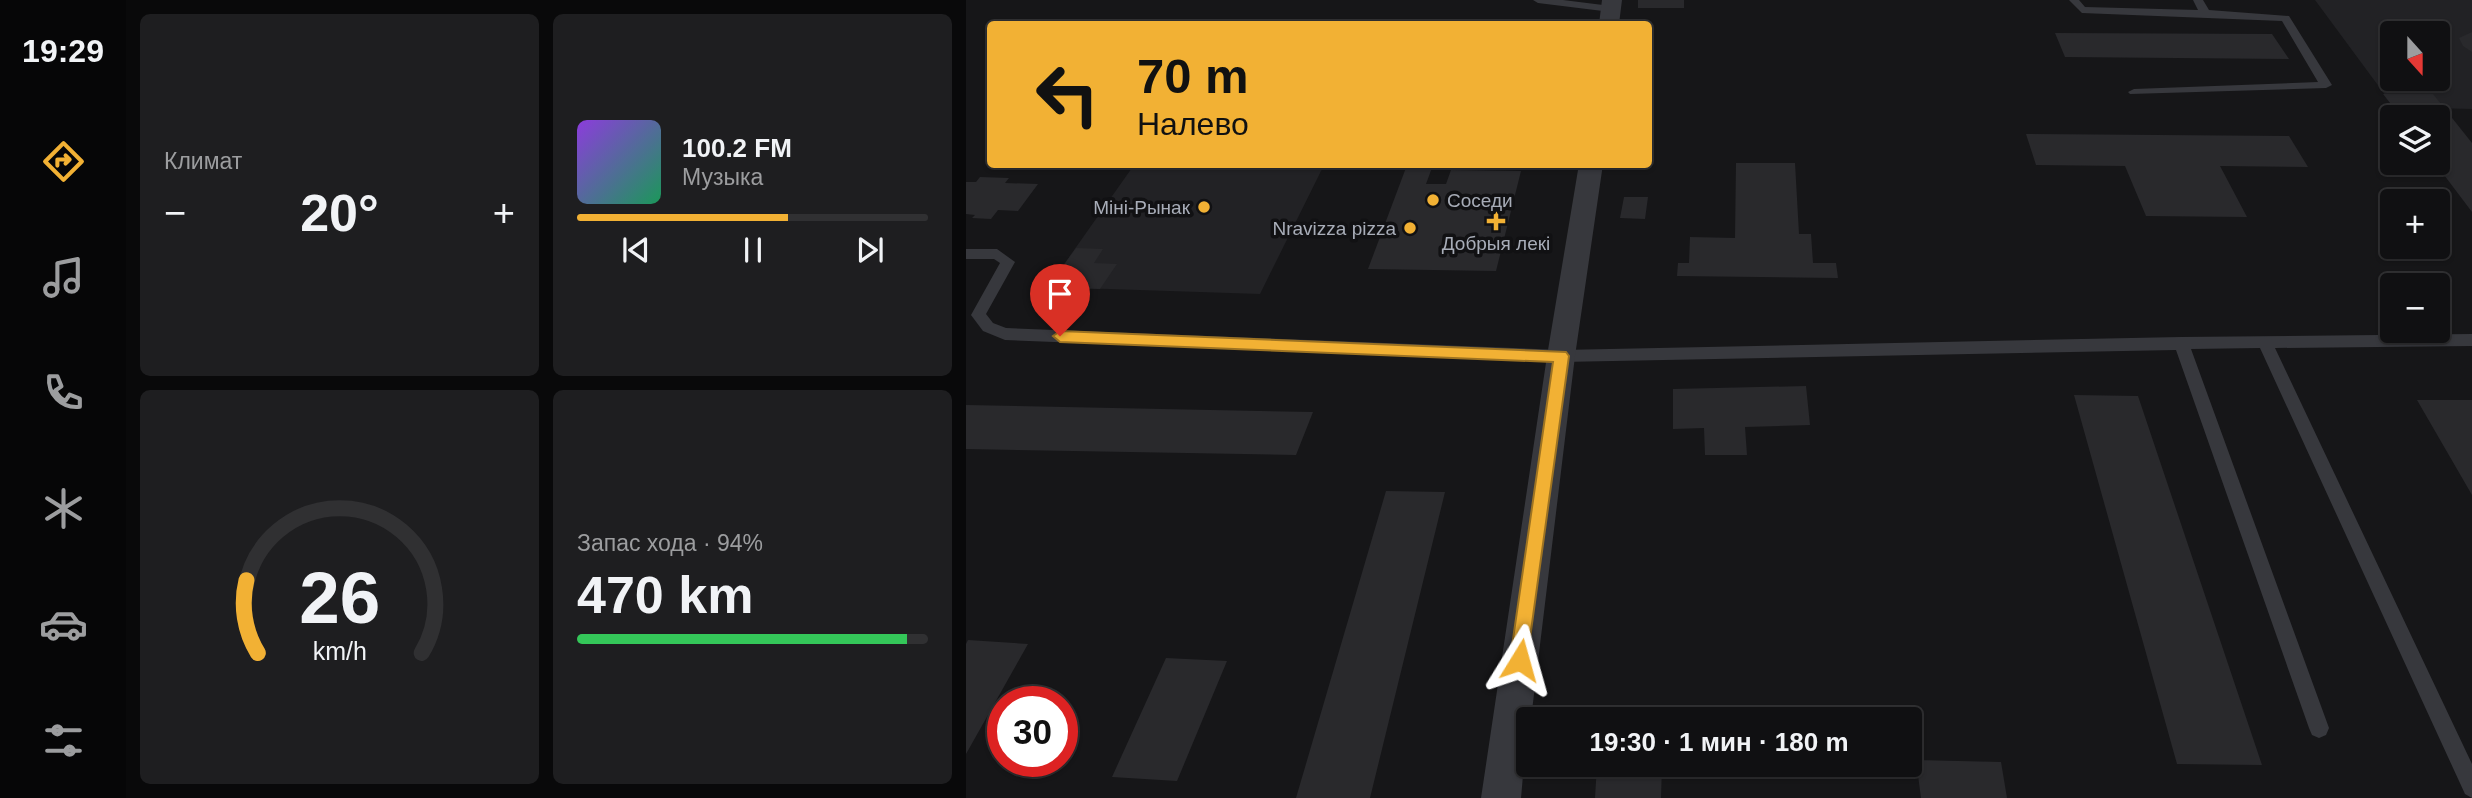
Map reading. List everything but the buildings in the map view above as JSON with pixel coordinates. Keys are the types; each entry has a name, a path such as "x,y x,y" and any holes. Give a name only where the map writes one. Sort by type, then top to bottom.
{"street":[{"path":"1500,798 1561,356 1590,168"}],"lane":[{"path":"1538,0 1611,11"},
{"path":"2074,0 2082,10 2285,18 2326,85 2134,92"},
{"path":"2198,0 2205,13"},
{"path":"966,254 997,254 1008,262 978,315 988,327 1005,334 1561,356 2181,343 2472,340"},
{"path":"2265,342 2472,787"},
{"path":"2181,343 2319,728"}],"shaded area":[{"path":"2315,0 2472,0 2472,109 2450,108 2450,105 2393,105 2382,91 2450,91 2450,21 2380,21 2380,88"},
{"name":"Міні-Рынак","path":"1132,168 1323,168 1260,294 1048,287"}],"place":[{"name":"Соседи","path":"1433,200"},
{"name":"Міні-Рынак","path":"1204,207"},
{"name":"Добрыя лекі","path":"1496,221"},
{"name":"Nravizza pizza","path":"1410,228"}],"route":[{"path":"1060,336 1561,356 1520,660"}]}
